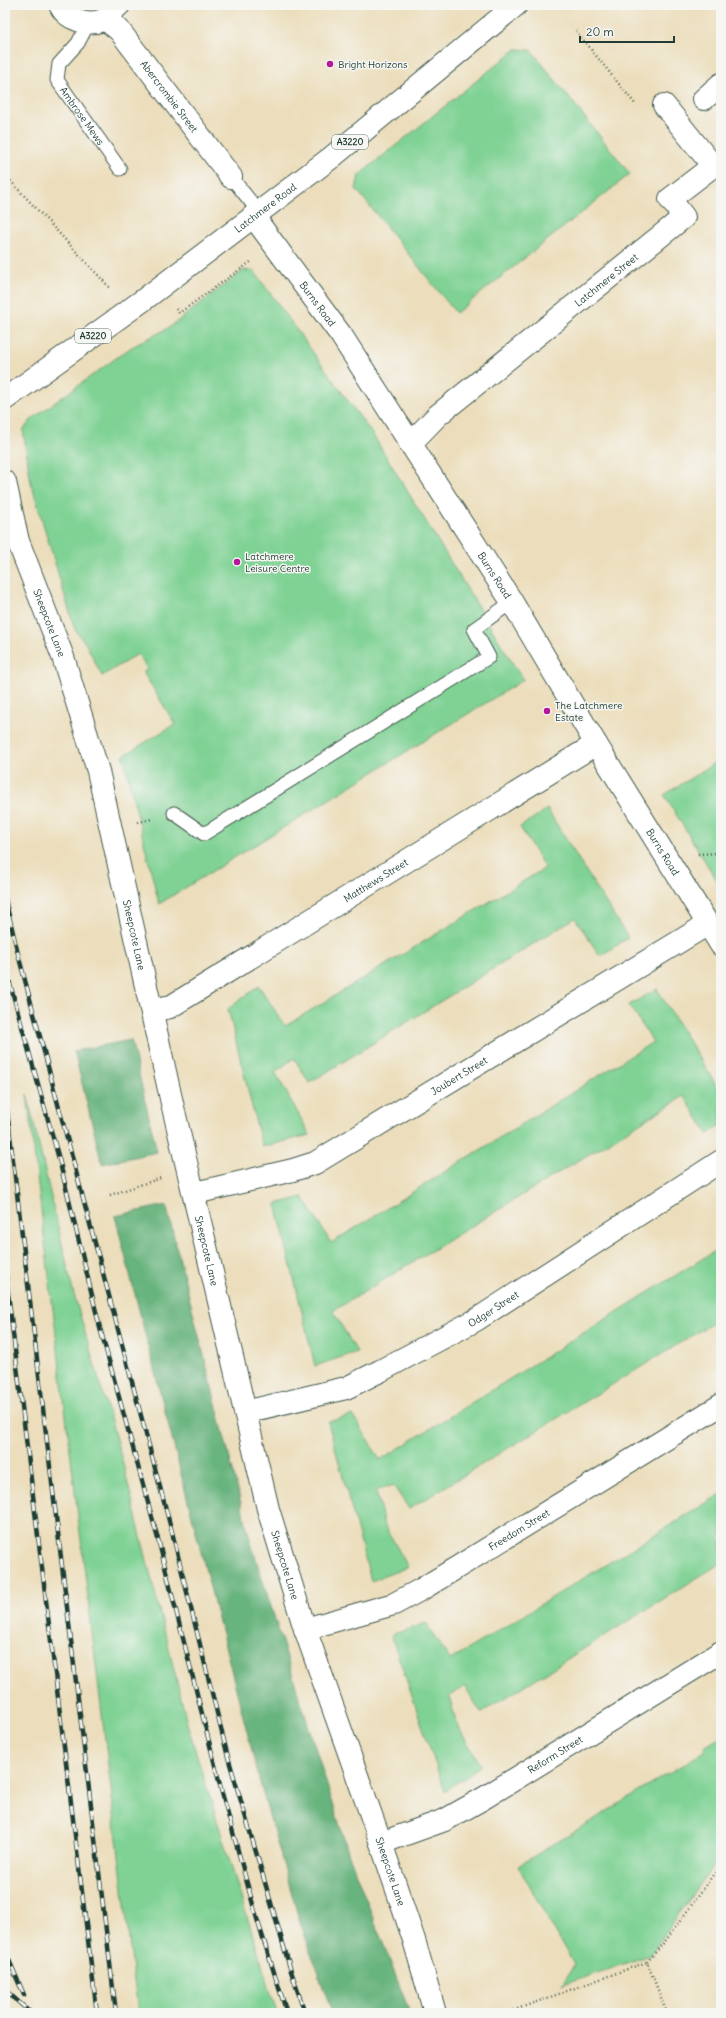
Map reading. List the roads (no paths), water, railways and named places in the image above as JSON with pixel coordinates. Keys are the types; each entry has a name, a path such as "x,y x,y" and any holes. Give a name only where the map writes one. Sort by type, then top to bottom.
{"main road":[{"name":"Abercrombie Street","path":"60,5 63,12 78,21 104,15 119,30 231,176"},
{"name":"Latchmere Road","path":"5,399 142,301 332,157 516,5"},
{"path":"704,98 721,84"},
{"name":"Latchmere Street","path":"410,444 438,414 684,217 670,199 713,166 664,105"},
{"name":"Burns Road","path":"256,214 341,335 512,602 596,744 721,944"},
{"name":"Sheepcote Lane","path":"5,482 18,541 63,657 98,771 188,1169 268,1509 305,1629 381,1842 414,1940 435,2013"},
{"name":"Matthews Street","path":"152,1012 170,1007 596,744"},
{"name":"Joubert Street","path":"194,1193 293,1170 315,1163 334,1153 708,924"},
{"name":"Odger Street","path":"245,1412 346,1388 380,1371 476,1320 721,1161"},
{"name":"Freedom Street","path":"305,1629 394,1604 422,1589 721,1405"},
{"name":"Reform Street","path":"381,1842 445,1820 484,1798 721,1652"}],"lane":[{"name":"Ambrose Mews","path":"104,15 59,64 57,80 120,168"},
{"path":"231,176 256,214"},
{"path":"174,813 204,834 489,657 474,629 512,602"}],"railway":[{"path":"5,899 18,954 172,1532 228,1757 291,1971 305,2013"},
{"path":"5,966 59,1159 100,1328 158,1539 222,1793 257,1919 287,2013"},
{"path":"5,1094 116,2013"},
{"path":"5,1269 97,2013"},
{"path":"5,1951 24,1995"},
{"path":"5,1990 31,2013"}],"place":[{"name":"Bright Horizons","path":"330,64"},
{"name":"Latchmere Leisure Centre","path":"237,562"},
{"name":"The Latchmere Estate","path":"547,711"}]}
